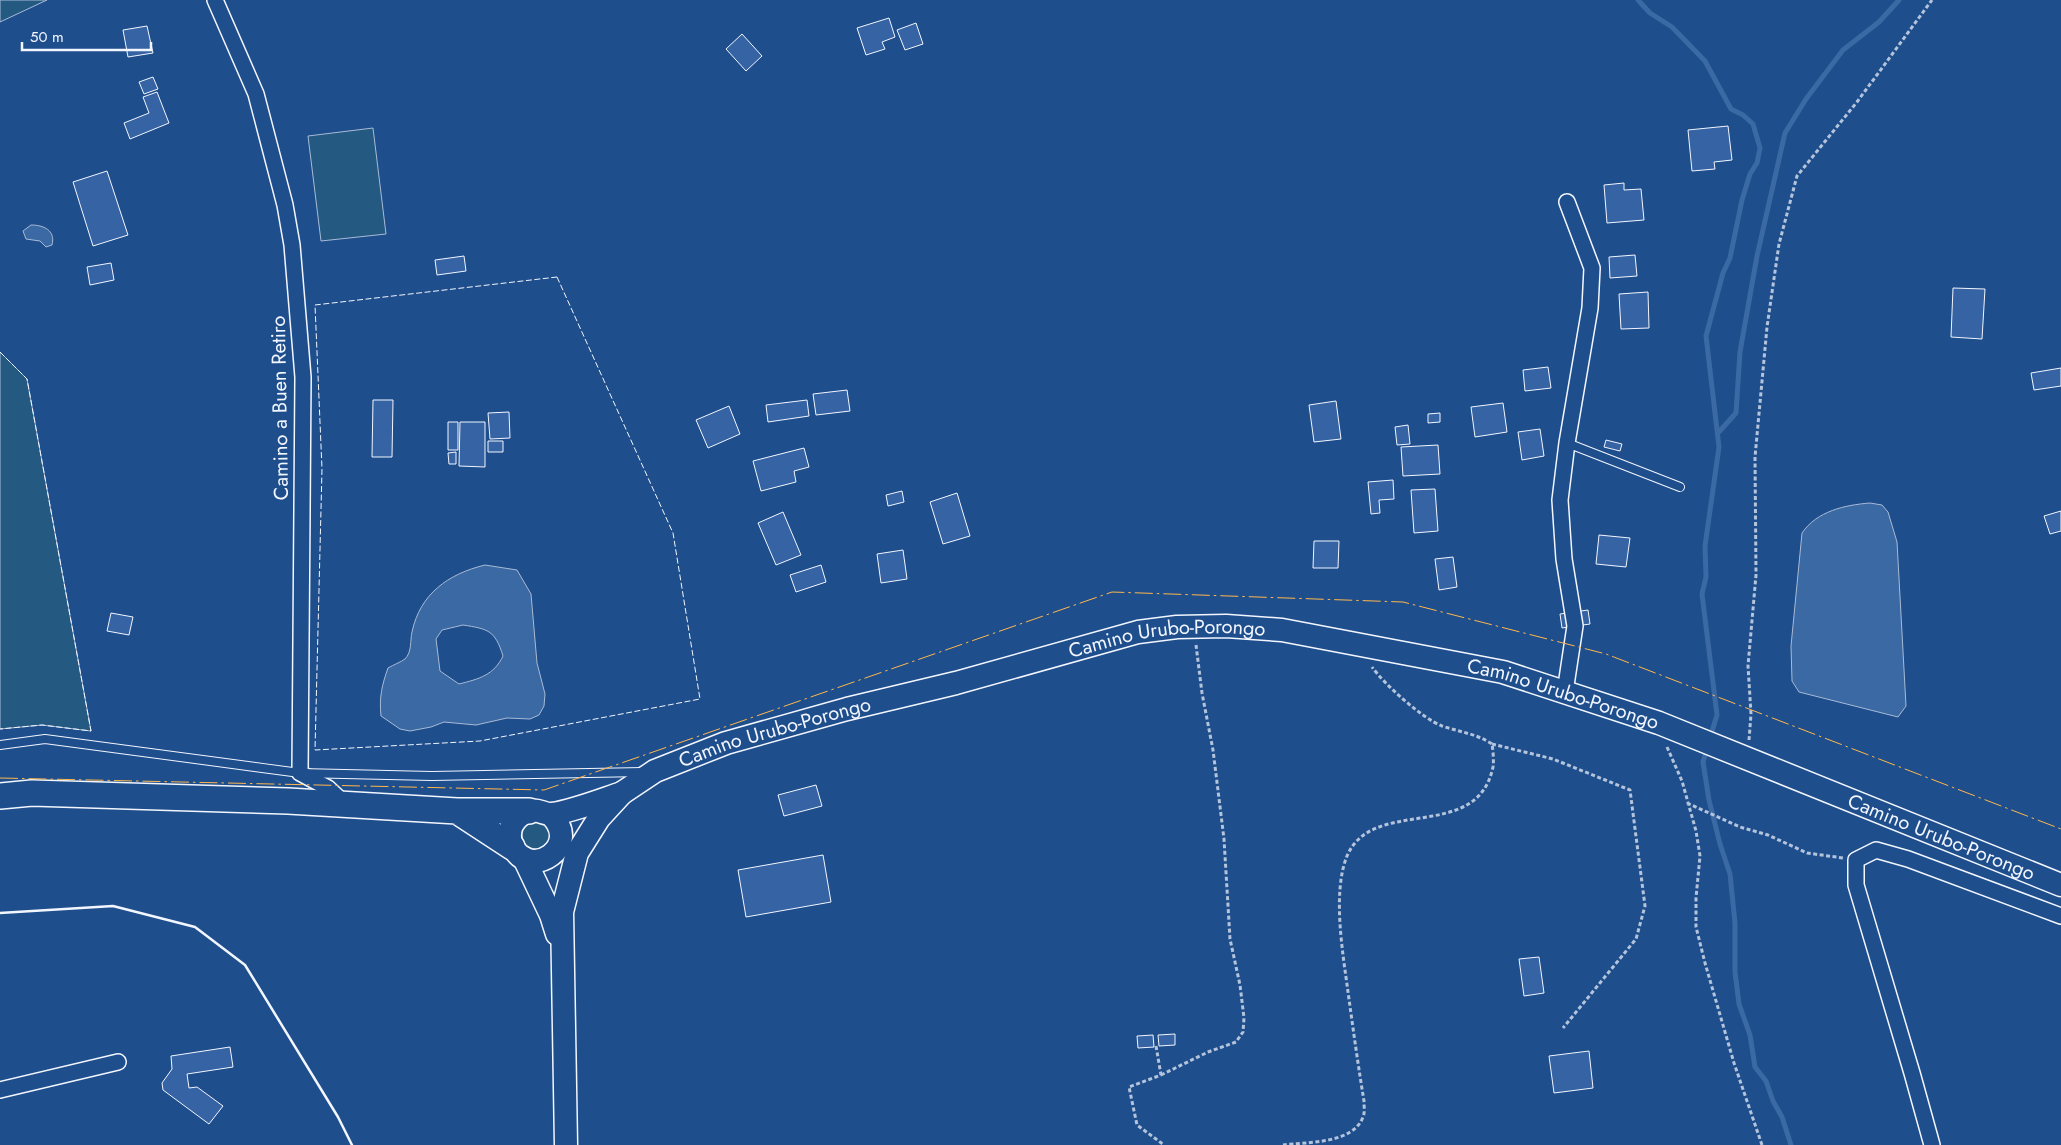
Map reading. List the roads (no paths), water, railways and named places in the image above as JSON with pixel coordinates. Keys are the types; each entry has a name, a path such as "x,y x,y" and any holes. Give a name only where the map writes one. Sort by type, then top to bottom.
{"main road":[{"name":"Camino Urubo-Porongo","path":"566,1145 562,912 577,853 599,818 622,793 655,771 726,743 847,709 956,683 1138,632 1226,626 1282,630 1503,672 1659,723 2061,885"},
{"path":"0,796 32,793 540,812 559,826 561,834 558,849 562,912"},
{"path":"562,949 551,915 518,853 510,830 519,816 622,793"},
{"path":"457,810 518,853 539,861 553,854 558,849"}],"street":[{"name":"Camino a Buen Retiro","path":"215,0 256,94 285,205 292,244 303,377 300,773"},
{"path":"1565,692 1575,626 1564,559 1560,500 1567,443 1590,308 1592,268 1567,202"},
{"path":"300,773 328,788 345,804"},
{"path":"1932,1145 1856,884 1856,860 1876,850 1908,859 2061,916"},
{"path":"0,1090 118,1062"}],"lane":[{"path":"1567,443 1680,488"},
{"path":"0,746 45,739 300,773 492,776 655,771"}],"waterway":[{"path":"1638,0 1650,13 1672,27 1705,61 1731,109 1743,115 1753,124 1760,148 1757,163 1750,174 1742,200 1730,258 1723,273 1706,336 1719,447 1705,546 1706,577 1702,594 1717,715 1710,738"},
{"path":"1718,433 1736,413 1740,352 1757,256 1785,133 1806,99 1843,50 1879,22 1899,0"},
{"path":"1707,749 1703,762 1709,800 1730,874 1735,923 1735,972 1739,1004 1750,1035 1755,1067 1766,1081 1773,1101 1782,1117 1791,1145"}]}
